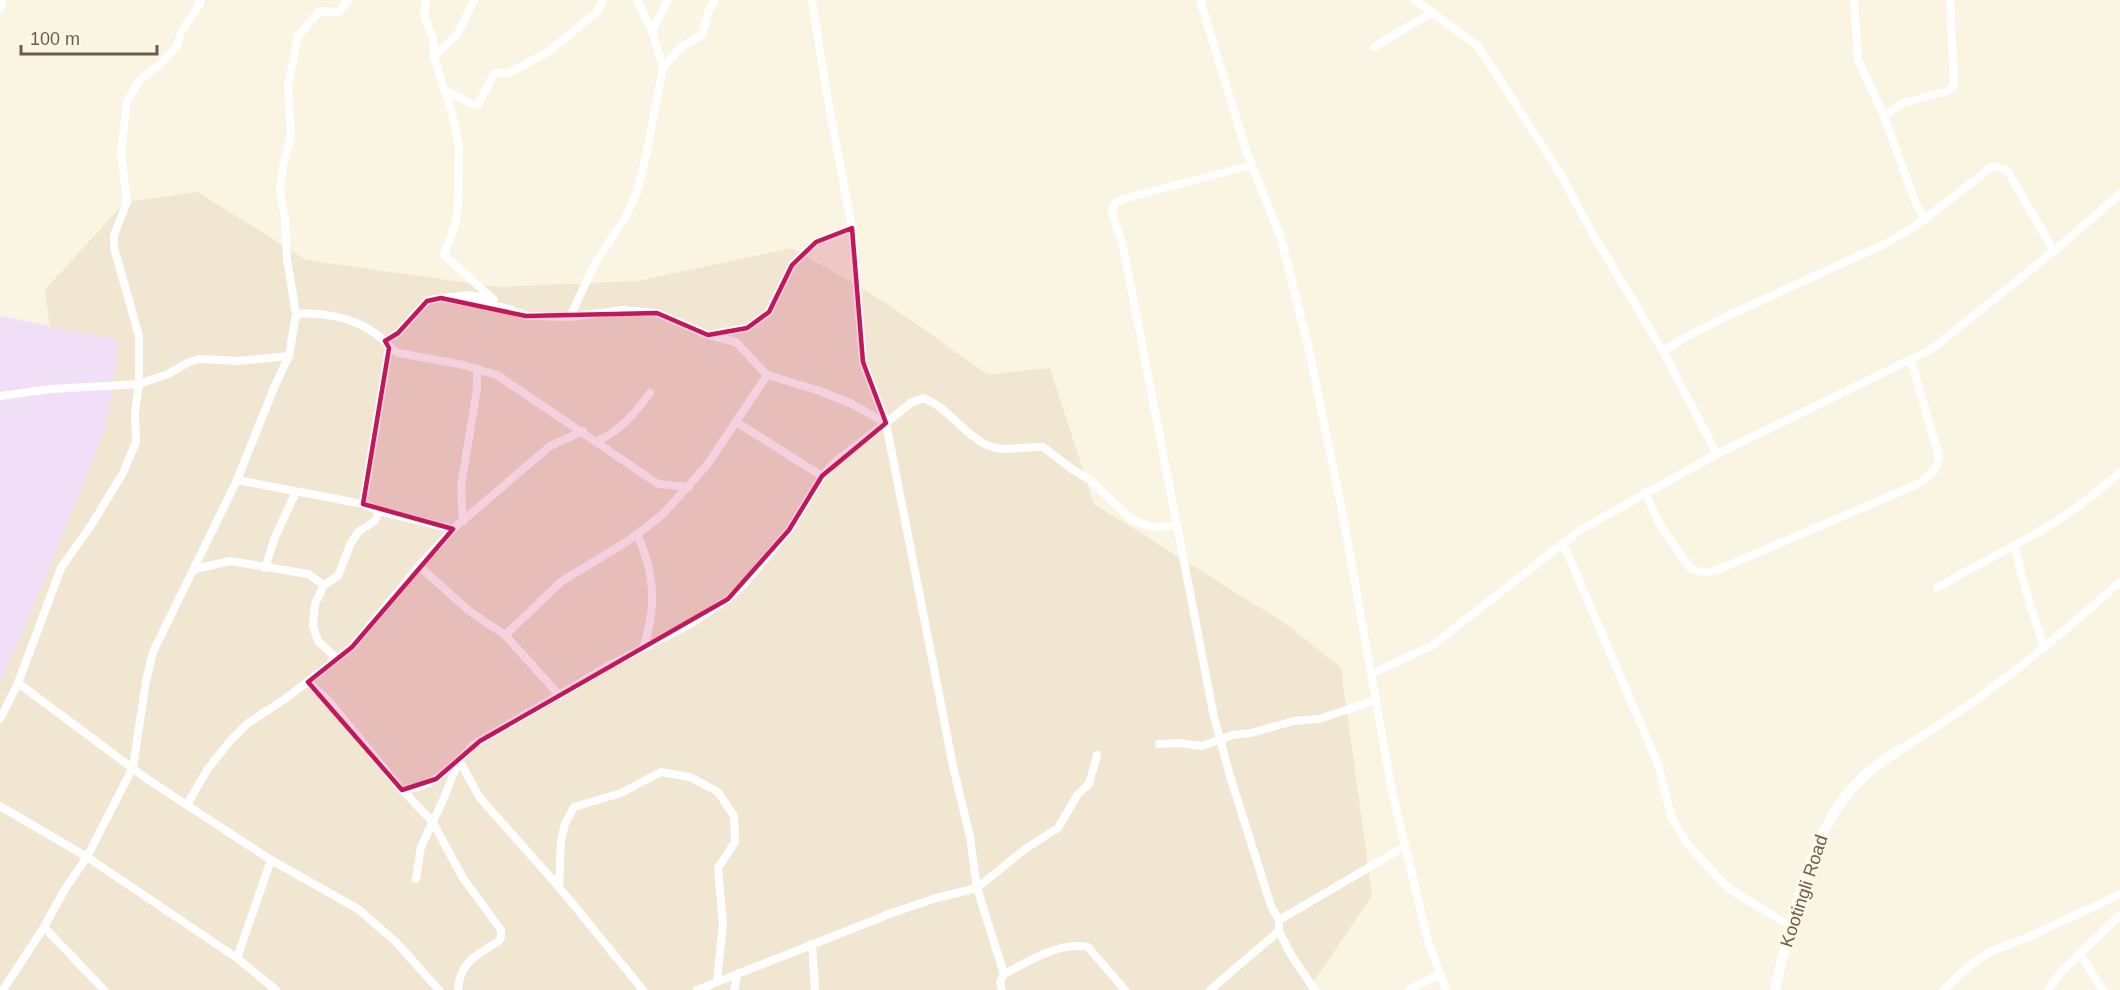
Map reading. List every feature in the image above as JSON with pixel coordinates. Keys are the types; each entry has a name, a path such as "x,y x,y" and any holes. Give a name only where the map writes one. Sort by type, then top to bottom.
{"street":[{"path":"0,9 3,0"},
{"path":"0,719 18,683 61,568 92,524 123,473 136,442 135,412 139,384 139,336 114,248 114,235 128,202 121,153 127,100 140,80 158,66 177,46 181,32 200,4 200,0"},
{"path":"3,990 87,857 133,767 146,681 153,652 237,480 276,383 290,356 296,314 280,192 283,165 291,136 288,86 298,36 320,11 339,12 348,0"},
{"path":"363,504 387,344 427,301 469,295 494,300 444,255 456,222 459,145 446,92 434,57 433,38 424,16 426,0"},
{"path":"434,57 458,33 474,0"},
{"path":"446,92 477,106 495,73 509,73 548,51 597,12 603,0"},
{"path":"570,316 595,263 625,218 637,192 647,151 663,68 652,31 637,0"},
{"path":"652,31 668,0"},
{"path":"663,68 680,48 702,35 709,10 715,0"},
{"path":"812,0 852,228 863,362 886,423 954,771 970,837 976,888 1004,974"},
{"path":"1200,0 1252,165 1281,238 1310,354 1343,516 1392,791 1428,941 1446,990"},
{"path":"1415,0 1478,46 1563,178 1587,224 1663,351 1717,454"},
{"path":"1854,0 1858,60 1884,116 1916,204 1925,219"},
{"path":"1884,116 1903,103 1948,91 1954,86 1950,0"},
{"path":"1374,46 1431,13"},
{"path":"1252,165 1123,199 1114,204 1112,211 1123,247 1214,717 1271,906 1279,920 1279,931 1291,955 1315,990"},
{"path":"1663,351 1725,317 1889,242 1925,219 1993,166 2007,170 2054,251"},
{"path":"1371,674 1433,645 1580,530 1645,492 1717,454 1932,349 2054,251 2120,194"},
{"path":"708,335 747,328 761,318 769,312 792,265 816,242 852,228"},
{"path":"441,298 506,308 526,316 570,316 623,310 657,313 708,335 736,342 767,375 820,391 852,404 886,423"},
{"path":"296,314 313,313 347,320 366,327 398,352 459,363 497,375 598,441 658,484 688,487"},
{"path":"0,396 51,389 139,384 168,374 199,359 238,361 290,356"},
{"path":"1645,492 1659,525 1691,569 1706,573 1920,483 1933,472 1939,456 1911,361"},
{"path":"463,521 461,487 477,388 477,369"},
{"path":"505,635 562,581 637,534 662,515 707,465 767,375"},
{"path":"598,441 617,431 650,393"},
{"path":"402,790 418,789 436,779 473,745 713,610 744,584 789,530 822,476 834,463 911,403 923,398 933,402 964,429 988,445 1004,449 1043,447 1090,480 1132,520 1152,527 1177,526"},
{"path":"736,422 822,476"},
{"path":"187,805 207,770 230,741 248,723 308,682 352,646 453,529 550,446 583,431"},
{"path":"1937,588 2077,507 2120,472"},
{"path":"237,480 363,504 379,512 453,529"},
{"path":"265,568 275,537 296,492"},
{"path":"336,658 318,641 313,626 315,603 324,585 338,576 351,543 358,532 375,520 379,512"},
{"path":"637,534 647,556 653,590 650,626 643,648"},
{"path":"1563,543 1654,753 1672,819 1689,846 1728,888 1790,926"},
{"path":"2014,545 2044,648"},
{"path":"195,568 230,561 308,574 324,585"},
{"path":"419,566 469,611 505,635 560,696"},
{"path":"1899,750 1964,710 2044,648 2120,582"},
{"path":"308,682 328,700 402,790 432,821 463,879 501,930 499,941 470,959 463,969 458,990"},
{"path":"18,683 147,779 271,860 358,909 396,942 439,990"},
{"path":"1159,744 1179,743 1202,746 1233,735 1251,733 1294,721 1319,718 1376,700"},
{"name":"Kootingli Road","path":"1775,990 1790,926 1826,826 1860,779 1899,750"},
{"path":"697,990 903,910 976,888 1024,849 1058,828 1078,794 1089,784 1097,755"},
{"path":"416,879 421,847 459,760"},
{"path":"459,760 480,798 559,887 643,990"},
{"path":"559,887 561,840 565,824 574,807 621,793 661,772 690,777 718,792 734,816 735,842 718,868 723,924 717,981"},
{"path":"0,806 87,857 237,958 276,990"},
{"path":"1279,920 1404,847"},
{"path":"237,958 271,860"},
{"path":"1943,990 1973,963 1992,951 2120,894"},
{"path":"2048,990 2079,953 2120,915"},
{"path":"44,927 104,990"},
{"path":"1210,990 1279,931"},
{"path":"812,944 815,990"},
{"path":"1002,990 1000,982 1004,974 1069,946 1088,947 1125,990"},
{"path":"2079,953 2103,990"},
{"path":"734,990 738,973"},
{"path":"1408,990 1440,974"}],"highlighted area":[{"path":"852,228 863,362 886,423 822,476 789,530 728,599 480,741 436,779 402,790 308,682 352,647 453,529 363,504 389,348 385,341 398,333 427,301 441,298 526,316 657,313 708,335 747,328 769,312 792,265 816,242"}],"shaded area":[{"path":"198,192 306,260 497,287 638,281 792,248 885,302 988,375 1050,368 1094,504 1286,624 1341,668 1372,895 1308,990 0,990 0,571 66,449 45,290 125,202"},
{"path":"0,316 119,340 106,427 0,683"}]}
